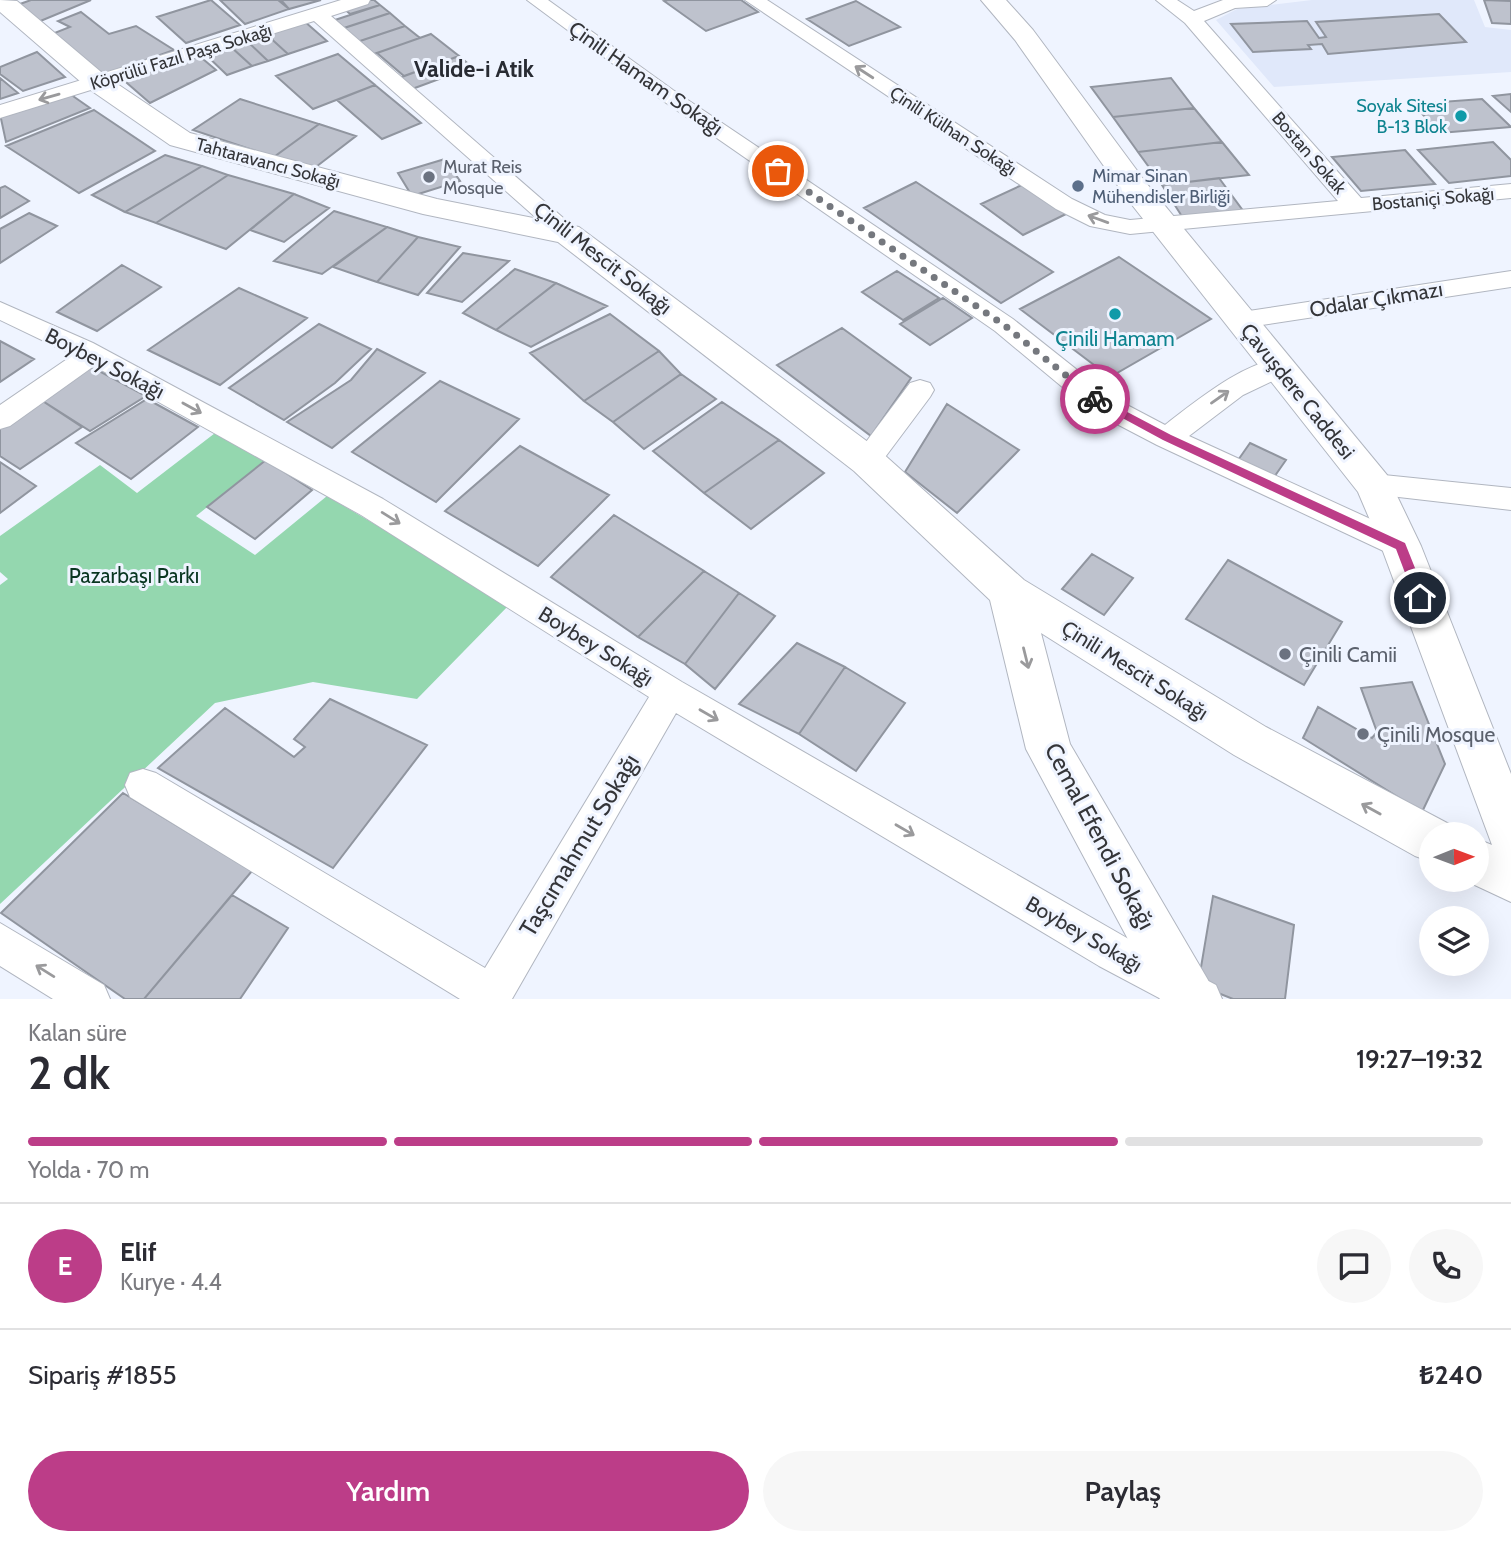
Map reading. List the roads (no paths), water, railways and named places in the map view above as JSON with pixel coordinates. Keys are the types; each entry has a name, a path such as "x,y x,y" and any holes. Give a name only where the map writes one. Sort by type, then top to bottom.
{"street":[{"name":"Köprülü Fazıl Paşa Sokağı","path":"0,111 361,0"},
{"name":"Çinili Hamam Sokağı","path":"536,0 666,94 1004,325 1100,403 1167,438 1401,546"},
{"name":"Çinili Külhan Sokağı","path":"754,0 1064,204 1098,220 1130,227 1165,225"},
{"name":"Çavuşdere Caddesi","path":"993,0 1024,35 1136,190 1374,485 1401,546 1511,834"},
{"name":"Bostan Sokak","path":"1165,0 1192,19 1355,206"},
{"path":"1192,19 1232,4 1268,0"},
{"name":"Tahtaravancı Sokağı","path":"8,5 98,83 180,139 434,208 568,234"},
{"name":"Çinili Mescit Sokağı","path":"318,14 568,234 867,461 1009,592 1250,741 1419,833"},
{"name":"Bostaniçi Sokağı","path":"1355,206 1511,191"},
{"name":"Bostan Sokak","path":"1165,225 1355,206"},
{"name":"Odalar Çıkmazı","path":"1242,320 1511,279"},
{"name":"Boybey Sokağı","path":"0,310 93,354 372,507 670,692 1192,997"},
{"path":"0,419 93,354"},
{"path":"1167,438 1233,388 1279,367"},
{"path":"867,461 920,390"},
{"path":"1374,485 1511,499"},
{"name":"Cemal Efendi Sokağı","path":"1009,592 1049,749 1192,997"},
{"name":"Taşcımahmut Sokağı","path":"490,997 670,692"},
{"path":"143,785 490,997"},
{"path":"1489,868 1511,878"},
{"path":"0,943 90,999"}],"place":[{"name":"Soyak Sitesi B-13 Blok","path":"1461,116"},
{"name":"Murat Reis Mosque","path":"429,177"},
{"name":"Mimar Sinan Mühendisler Birliği","path":"1078,186"},
{"name":"Çinili Hamam","path":"1115,314"},
{"name":"Çinili Camii","path":"1285,654"},
{"name":"Çinili Mosque","path":"1363,734"}],"district":[{"name":"Valide-i Atik","path":"474,69"}],"park label":[{"name":"Pazarbaşı Parkı","path":"134,575"}]}
